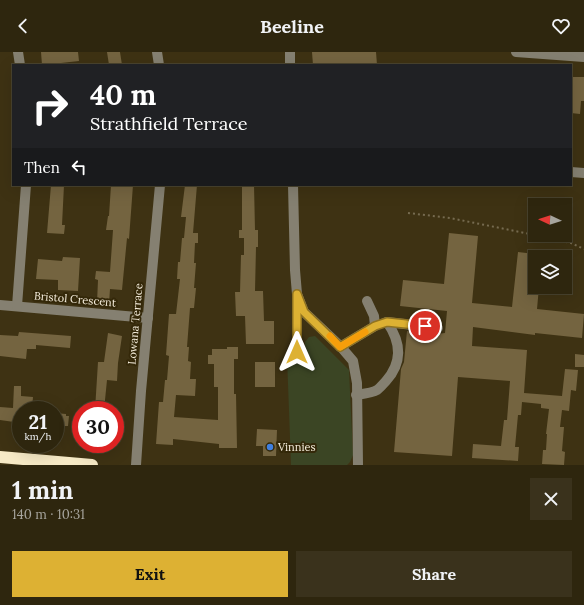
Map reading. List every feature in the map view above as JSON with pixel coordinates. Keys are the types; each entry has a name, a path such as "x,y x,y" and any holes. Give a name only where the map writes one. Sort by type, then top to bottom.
{"highway":[{"path":"0,457 92,465"}],"street":[{"path":"18,52 20,64"},
{"path":"157,52 158,64"},
{"path":"290,52 290,64"},
{"path":"516,52 584,57"},
{"path":"572,172 584,173"},
{"path":"16,306 26,186"},
{"name":"Lowana Terrace","path":"136,465 141,391 160,186"},
{"path":"293,186 297,294 297,352"},
{"path":"297,294 304,312 353,361 357,383 358,465"},
{"path":"367,301 374,316 375,326"},
{"name":"Bristol Crescent","path":"0,305 148,318"},
{"path":"340,347 375,326 387,322 438,328"},
{"path":"356,396 377,390 390,376 397,364 397,339 387,322"}],"path":[{"path":"408,213 450,218 530,234 571,243 584,249"}],"green space":[{"path":"315,336 349,370 353,455 347,465 291,465 287,357 305,357 305,342 309,337"}],"building":[{"path":"41,52 78,52 79,61 61,64 42,64"},
{"path":"107,52 120,52 122,64 109,64"},
{"path":"312,52 376,52 377,64 313,64"},
{"path":"572,77 584,77 584,101 581,101 580,114 572,113"},
{"path":"51,186 64,186 62,225 65,225 64,234 47,233"},
{"path":"111,186 133,186 129,239 127,238 122,290 110,289 109,304 97,303 98,280 95,279 96,271 110,272 113,230 106,230 109,216"},
{"path":"185,186 197,186 193,233 198,233 198,243 195,243 194,263 196,263 194,288 196,288 194,308 190,308 187,347 189,347 188,361 191,362 190,379 196,379 195,396 176,395 174,417 218,420 218,387 214,387 214,364 208,364 208,355 212,355 212,349 238,347 238,359 234,359 237,448 219,448 219,444 173,439 173,445 156,444 159,402 163,402 165,380 167,380 169,356 166,355 169,314 176,314 180,279 177,279 178,262 180,262 186,217 181,217"},
{"path":"242,186 254,186 255,230 258,230 255,291 263,291 264,321 274,321 274,344 246,344 245,316 236,316 235,292 240,292 241,255 244,255 244,238 239,238 239,230 242,230"},
{"path":"449,233 478,236 472,303 512,307 518,252 528,253 528,294 538,294 537,309 584,314 582,338 535,333 535,335 473,327 472,346 527,350 524,393 562,396 565,369 578,370 576,391 571,390 569,411 562,410 560,427 564,427 562,451 565,452 564,465 542,464 543,450 546,450 549,409 541,408 541,404 522,402 521,415 518,415 515,447 519,447 518,461 472,458 473,444 501,446 504,420 507,420 510,381 458,377 452,456 394,452 401,369 404,362 407,331 437,334 445,333 447,311 400,306 403,280 444,284"},
{"path":"63,257 80,258 78,291 58,290 58,280 36,279 38,259 62,261"},
{"path":"19,332 71,336 70,348 36,345 36,349 27,349 26,359 0,356 0,335 18,336"},
{"path":"108,333 122,336 117,381 107,380 105,401 96,401 98,362 104,362"},
{"path":"575,354 584,355 584,367 575,367"},
{"path":"255,362 275,362 275,387 255,387"},
{"path":"14,386 21,386 21,396 33,397 33,401 13,401"},
{"path":"0,407 12,408 12,422 0,420"},
{"path":"64,414 69,416 68,426 64,426"},
{"path":"257,429 277,430 276,456 263,456 263,446 256,446"}],"slow traffic":[{"path":"330,336 340,347 365,332"}],"place":[{"name":"Vinnies","path":"270,447"}],"route":[{"path":"297,352 297,294 304,312 340,347 375,326 387,322 425,326"}]}
